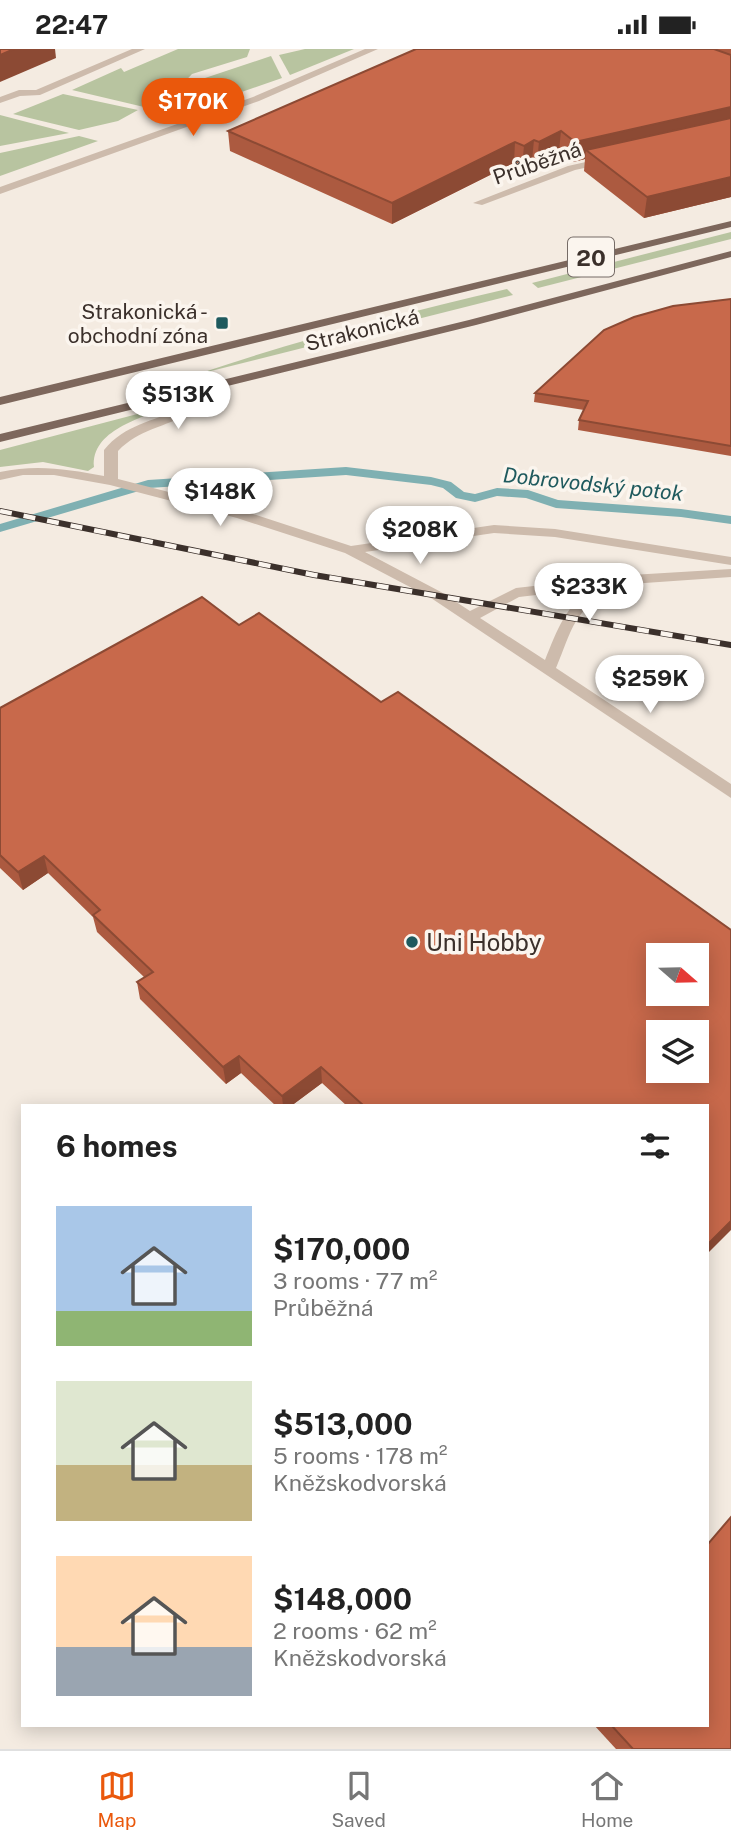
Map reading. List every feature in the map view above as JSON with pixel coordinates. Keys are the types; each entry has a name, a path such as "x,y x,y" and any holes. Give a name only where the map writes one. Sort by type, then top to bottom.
{"main road":[{"name":"Strakonická","path":"0,401 731,224"},
{"name":"Strakonická","path":"0,438 472,323 731,254"}],"street":[{"path":"0,100 19,93 37,93 140,49"},
{"path":"0,191 256,99 373,49"},
{"name":"Průběžná","path":"478,203 572,169 625,156"},
{"path":"113,482 110,450 122,436 137,427 185,410 222,384"},
{"path":"0,476 23,471 54,471 113,482 242,515 350,550 398,574 470,617 731,792"},
{"path":"350,550 495,529 555,533 731,561"},
{"path":"470,617 516,593 631,579 731,573"},
{"path":"548,670 570,618 586,597 631,579"}],"green space":[{"path":"178,49 250,49 247,57 192,74 175,92 144,107 72,90 121,68 124,72"},
{"path":"305,49 354,49 290,75 279,55"},
{"path":"271,56 282,78 172,116 155,109 190,91 205,78"},
{"path":"63,94 138,110 118,121 79,130 13,114"},
{"path":"0,115 69,133 0,146"},
{"path":"79,136 98,141 0,176 0,153"},
{"path":"731,232 731,239 538,288 532,283"},
{"path":"507,289 513,295 195,375 350,328"},
{"path":"168,406 132,421 109,435 100,444 95,454 94,467 88,471 43,462 0,467 0,450"}],"building":[{"path":"0,49 14,49 0,55"},
{"path":"416,49 714,49 731,55 731,107 575,142 561,131 524,146 515,142 392,203 228,131"},
{"path":"731,118 731,177 647,197 586,150"},
{"path":"731,299 731,446 579,420 588,401 535,393 604,330 634,317 673,306"},
{"name":"Uni Hobby","path":"202,597 239,625 259,613 381,702 398,692 731,930 731,1221 709,1243 709,1104 362,1104 321,1067 282,1096 239,1056 223,1067 137,982 153,972 93,915 100,910 44,856 18,872 0,855 0,708"},
{"path":"731,1517 731,1749 633,1749 613,1727 709,1727 709,1543"}],"waterway":[{"name":"Dobrovodský potok","path":"0,528 148,484 346,471 431,481 447,485 460,495 475,498 497,492 528,494 556,504 681,513 731,520"}],"railway":[{"path":"0,511 314,575 731,645"}],"place":[{"name":"Strakonická - obchodní zóna","path":"222,323"},
{"name":"Uni Hobby","path":"412,942"}]}
